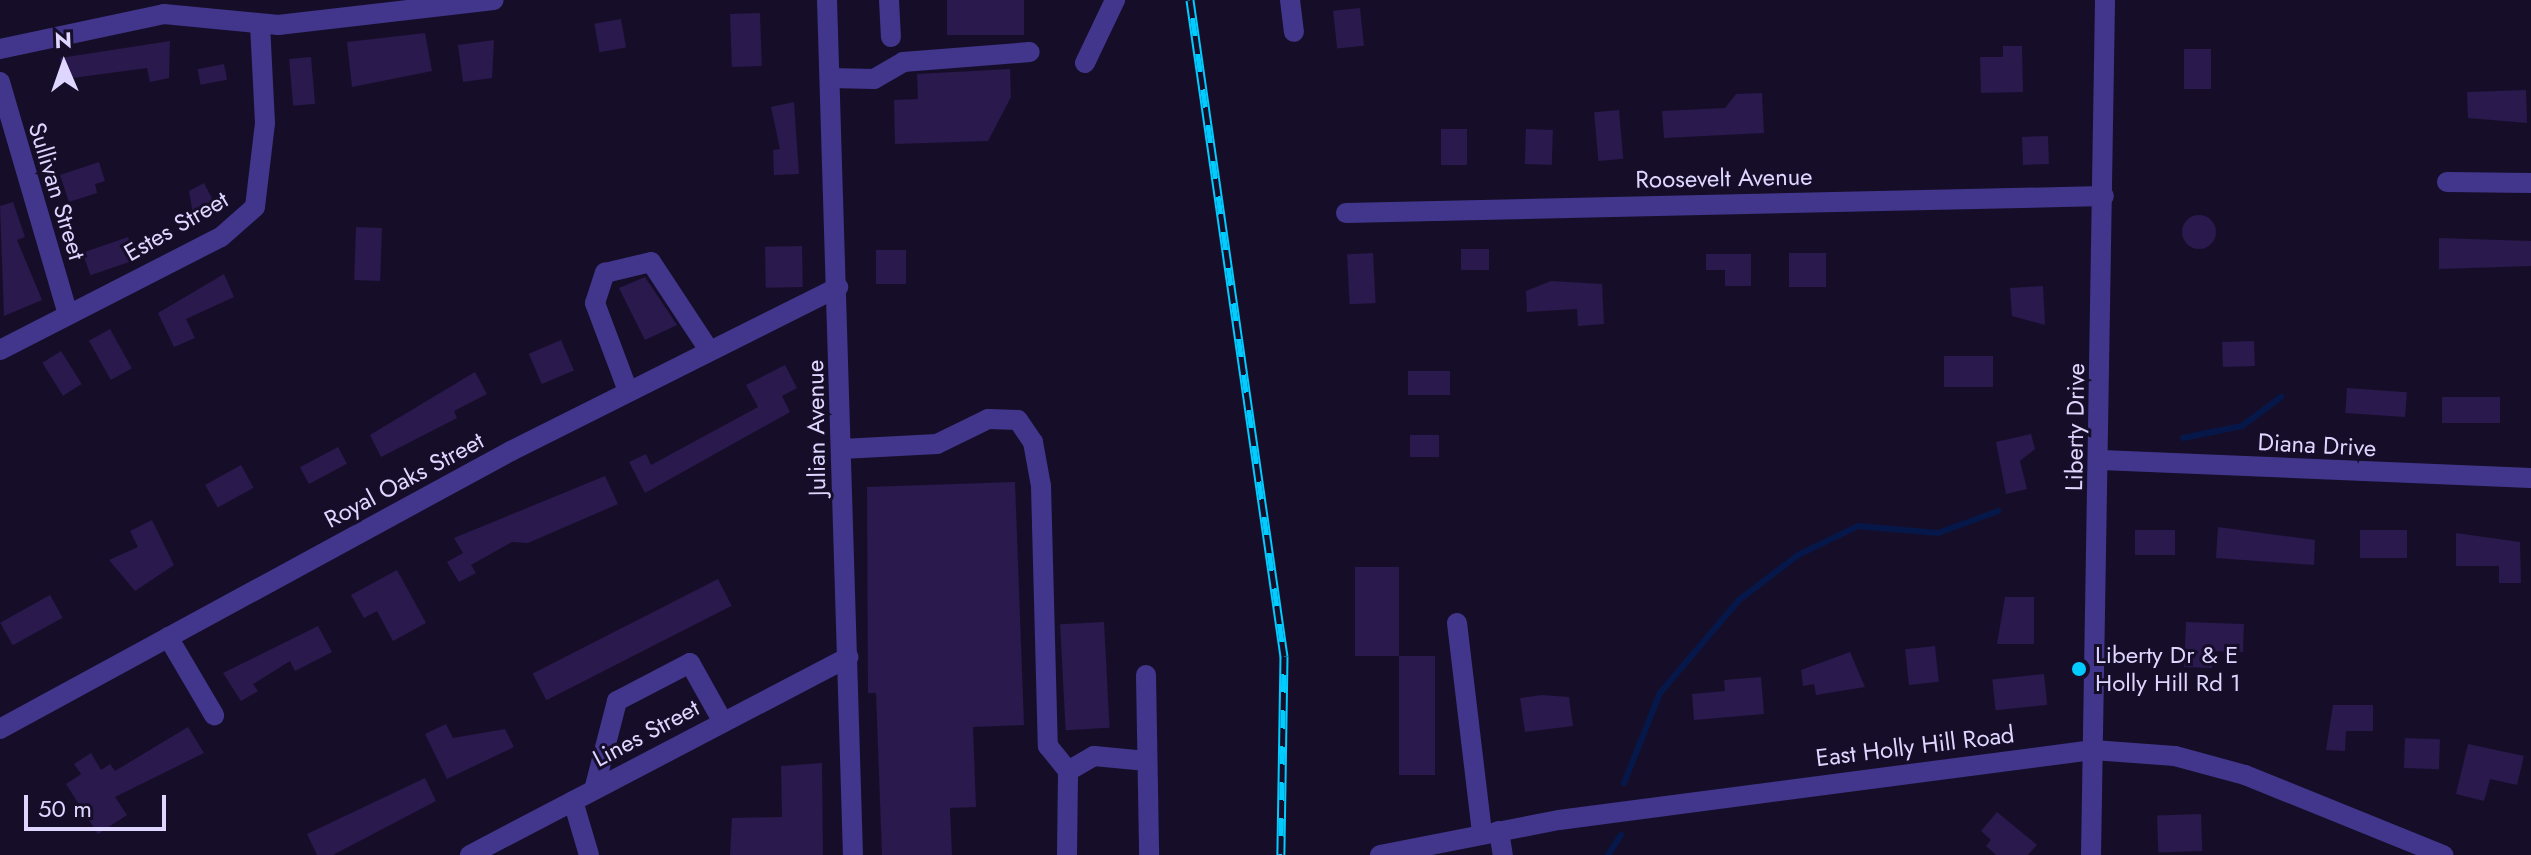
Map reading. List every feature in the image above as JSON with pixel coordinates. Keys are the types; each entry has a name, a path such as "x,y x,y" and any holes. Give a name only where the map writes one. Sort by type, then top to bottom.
{"street":[{"path":"0,49 164,14 222,14 260,25 422,5 494,0"},
{"name":"Julian Avenue","path":"827,0 853,855"},
{"path":"889,0 891,37"},
{"path":"1085,63 1115,0"},
{"path":"1290,0 1294,32"},
{"name":"Liberty Drive","path":"2091,855 2101,460 2105,0"},
{"name":"Estes Street","path":"0,350 221,237 255,207 265,123 260,25"},
{"path":"830,78 874,79 903,62 1030,52"},
{"name":"Sullivan Street","path":"0,82 68,314"},
{"path":"2447,182 2531,183"},
{"name":"Roosevelt Avenue","path":"1346,213 2104,196"},
{"path":"628,391 595,303 605,273 651,262 709,350"},
{"name":"Royal Oaks Street","path":"0,729 628,391 838,287"},
{"path":"842,449 937,444 988,419 1018,420 1033,442 1041,486 1048,746 1068,771 1067,855"},
{"name":"Diana Drive","path":"2101,460 2531,478"},
{"path":"1457,623 1490,832 1503,855"},
{"path":"168,637 214,715"},
{"name":"Lines Street","path":"470,855 848,657"},
{"path":"594,790 617,701 690,663 723,722"},
{"path":"1146,675 1149,855"},
{"name":"East Holly Hill Road","path":"1380,855 1426,850 1490,832 2093,750 2175,756 2245,775 2443,855"},
{"path":"1068,771 1094,756 1147,761"},
{"path":"573,801 589,855"}],"building":[{"path":"947,0 1024,0 1024,35 947,35"},
{"path":"1360,8 1364,46 1337,49 1333,11"},
{"path":"760,13 762,66 732,67 730,14"},
{"path":"621,19 626,48 599,52 594,24"},
{"path":"425,33 432,71 352,87 347,42"},
{"path":"494,40 492,78 463,82 458,45"},
{"path":"170,41 169,78 150,82 147,68 65,79 60,58"},
{"path":"2003,46 2022,46 2023,92 1981,93 1980,57 2003,57"},
{"path":"2184,49 2211,49 2211,89 2184,89"},
{"path":"311,57 315,104 293,106 289,59"},
{"path":"224,64 227,80 201,85 197,69"},
{"path":"1010,69 1011,97 988,141 895,144 894,100 918,99 917,74"},
{"path":"2526,90 2527,123 2468,118 2467,92"},
{"path":"1762,93 1764,133 1664,138 1662,111 1725,108 1736,94"},
{"path":"794,102 799,174 774,175 773,150 780,149 771,107"},
{"path":"1619,110 1623,159 1598,161 1594,112"},
{"path":"1441,129 1467,129 1467,165 1441,165"},
{"path":"1526,129 1553,130 1552,165 1525,164"},
{"path":"2048,136 2049,164 2023,165 2022,137"},
{"path":"99,162 105,181 95,184 97,193 69,202 60,175"},
{"path":"204,183 217,208 194,220 189,191"},
{"path":"13,202 25,237 17,240 42,300 4,316 0,206"},
{"path":"2199,215 2211,220 2216,232 2211,244 2199,249 2187,244 2182,232 2187,220"},
{"path":"356,227 382,228 380,281 354,280"},
{"path":"128,237 136,260 90,275 83,253"},
{"path":"2439,238 2531,241 2531,266 2439,269"},
{"path":"802,246 803,287 766,288 765,247"},
{"path":"1461,249 1489,249 1489,270 1461,270"},
{"path":"876,250 906,250 906,284 876,284"},
{"path":"1373,253 1376,303 1350,304 1347,254"},
{"path":"1789,253 1826,253 1826,287 1789,287"},
{"path":"1706,254 1751,254 1751,286 1725,286 1725,270 1706,270"},
{"path":"224,274 234,297 186,319 195,338 174,347 158,313"},
{"path":"645,277 677,325 645,340 619,288"},
{"path":"1551,281 1602,284 1604,324 1578,326 1577,309 1527,312 1526,291"},
{"path":"2043,286 2045,325 2012,316 2010,288"},
{"path":"110,329 132,368 111,380 89,341"},
{"path":"561,340 574,370 542,384 529,354"},
{"path":"2254,341 2255,366 2223,367 2222,342"},
{"path":"61,351 82,384 63,396 42,363"},
{"path":"1944,356 1993,356 1993,387 1944,387"},
{"path":"785,365 797,388 782,396 790,412 645,493 629,462 646,454 651,465 758,407 746,385"},
{"path":"1408,371 1450,371 1450,395 1408,395"},
{"path":"475,372 487,394 454,411 457,418 381,457 370,435"},
{"path":"2347,388 2407,392 2405,417 2345,413"},
{"path":"2442,397 2500,397 2500,423 2442,423"},
{"path":"2031,434 2035,449 2020,461 2027,489 2006,494 1996,442"},
{"path":"1410,435 1439,435 1439,457 1410,457"},
{"path":"338,447 347,464 309,484 300,467"},
{"path":"241,465 254,488 218,508 205,485"},
{"path":"605,476 618,504 528,543 512,542 471,565 476,573 459,582 447,562 463,553 454,538"},
{"path":"1015,482 1024,725 973,727 976,807 950,808 952,855 882,855 876,693 868,693 867,487"},
{"path":"152,520 174,565 135,591 109,560 138,547 130,531"},
{"path":"2218,527 2315,540 2314,565 2216,558"},
{"path":"2135,530 2175,530 2175,555 2135,555"},
{"path":"2360,530 2407,530 2407,558 2360,558"},
{"path":"2456,533 2520,542 2521,583 2499,583 2499,566 2456,566"},
{"path":"1355,567 1399,567 1399,656 1355,656"},
{"path":"397,570 426,623 393,641 377,611 364,618 351,595"},
{"path":"718,579 732,606 546,700 533,673"},
{"path":"50,595 63,618 13,645 0,623"},
{"path":"2005,597 2034,597 2034,644 1997,644"},
{"path":"1104,622 1110,728 1066,730 1060,624"},
{"path":"2186,622 2244,624 2243,652 2213,651 2212,668 2184,667"},
{"path":"318,626 332,652 295,671 290,661 253,684 258,691 241,701 223,673"},
{"path":"1935,646 1939,682 1909,685 1905,649"},
{"path":"1850,652 1865,687 1816,695 1814,684 1803,686 1801,670"},
{"path":"1399,656 1435,656 1435,775 1399,775"},
{"path":"2044,674 2047,705 1996,710 1992,679"},
{"path":"1761,677 1764,714 1694,720 1692,694 1725,691 1724,680"},
{"path":"1542,695 1569,697 1573,726 1525,732 1520,698"},
{"path":"2333,705 2373,705 2373,731 2346,731 2345,751 2326,750"},
{"path":"446,724 453,738 505,729 514,747 447,779 425,734"},
{"path":"188,727 204,753 115,797 127,815 98,834 66,784 81,774 74,764 91,753 101,770 110,764 115,771"},
{"path":"2405,738 2440,739 2439,769 2404,768"},
{"path":"2468,744 2524,756 2517,785 2490,779 2484,801 2456,794"},
{"path":"822,763 823,855 730,855 732,818 782,817 781,766"},
{"path":"425,778 436,801 333,855 317,855 307,834"},
{"path":"1997,812 2037,845 2028,855 1996,855 1986,846 1991,840 1981,831"},
{"path":"2201,814 2202,851 2158,853 2157,816"}],"waterway":[{"path":"2183,438 2242,426 2281,397"},
{"path":"1624,783 1660,693 1739,600 1798,555 1858,526 1938,533 1998,511"},
{"path":"1608,855 1621,835"}],"railway":[{"path":"1190,0 1284,656 1281,855"}],"place":[{"name":"Liberty Dr & E Holly Hill Rd 1","path":"2079,669"}]}
